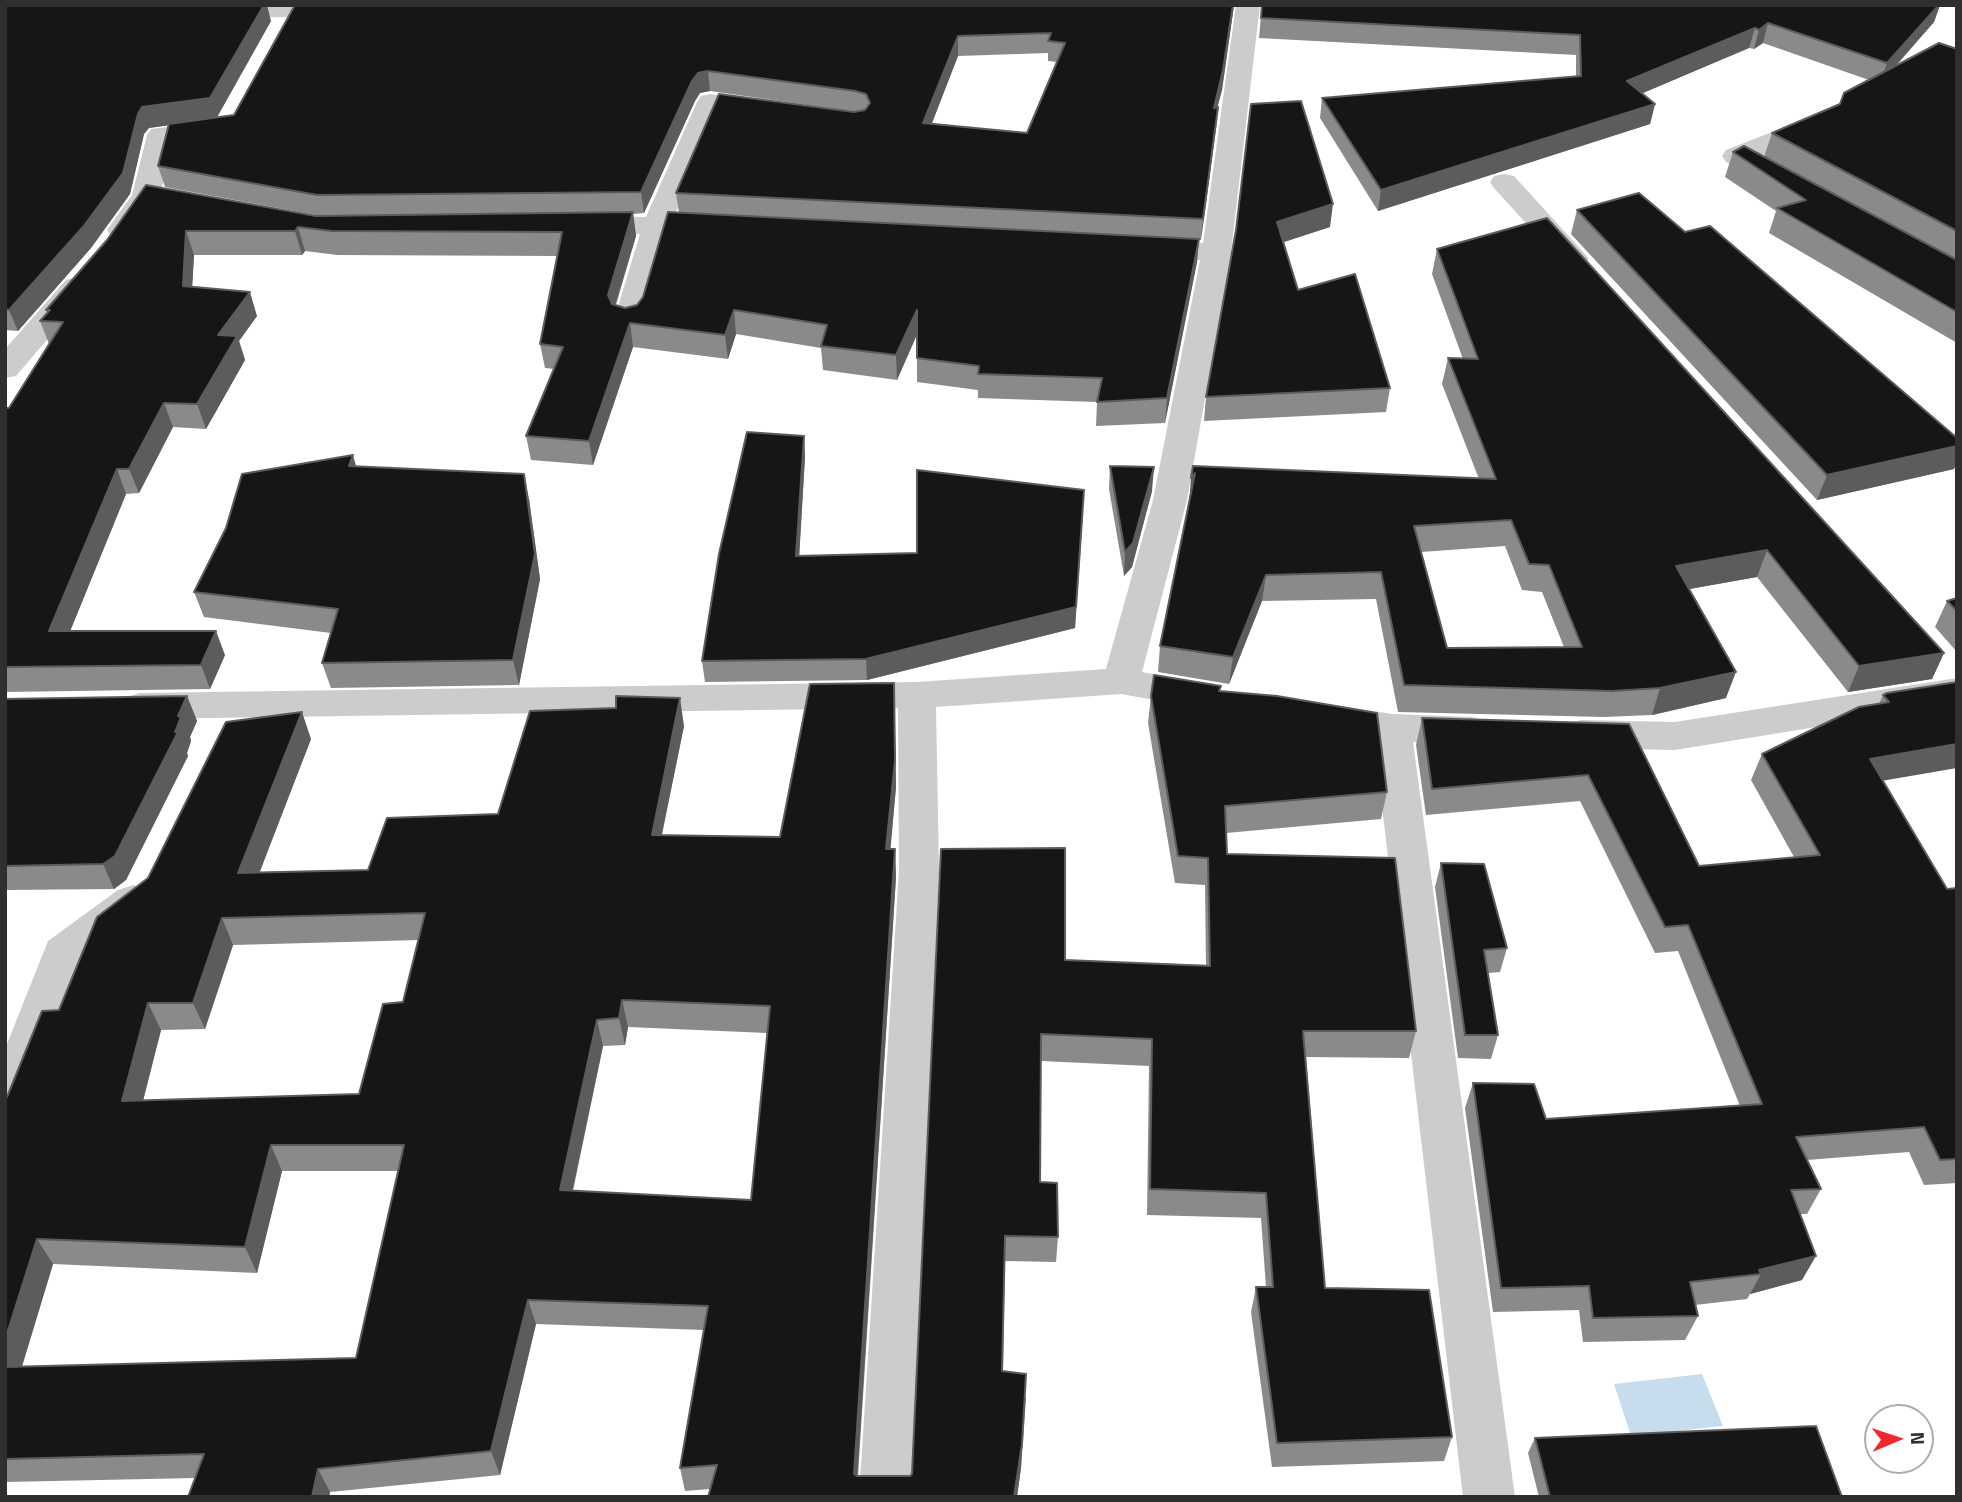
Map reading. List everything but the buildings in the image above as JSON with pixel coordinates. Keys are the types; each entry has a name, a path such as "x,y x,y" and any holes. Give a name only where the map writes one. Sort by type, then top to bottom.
{"street":[{"path":"185,12 293,10 335,5"},
{"path":"1121,681 1170,500 1216,252 1248,5"},
{"path":"280,34 293,10"},
{"path":"629,320 657,224 710,102 789,113"},
{"path":"5,369 98,261 159,198 161,135 228,128 234,117"},
{"path":"1794,188 1736,156 1821,120"},
{"path":"1504,182 1596,283"},
{"path":"561,226 657,224 743,227"},
{"path":"1118,247 1216,252"},
{"path":"1540,733 1675,736 1951,676"},
{"path":"100,707 228,723 916,695 1121,681 1243,702"},
{"path":"885,1497 919,871 916,695"},
{"path":"1297,712 1392,729 1500,731"},
{"path":"1392,729 1489,1497"},
{"path":"5,1110 63,953 143,893 155,870"}],"water":[{"path":"1702,1374 1723,1426 1631,1436 1614,1384"}]}
